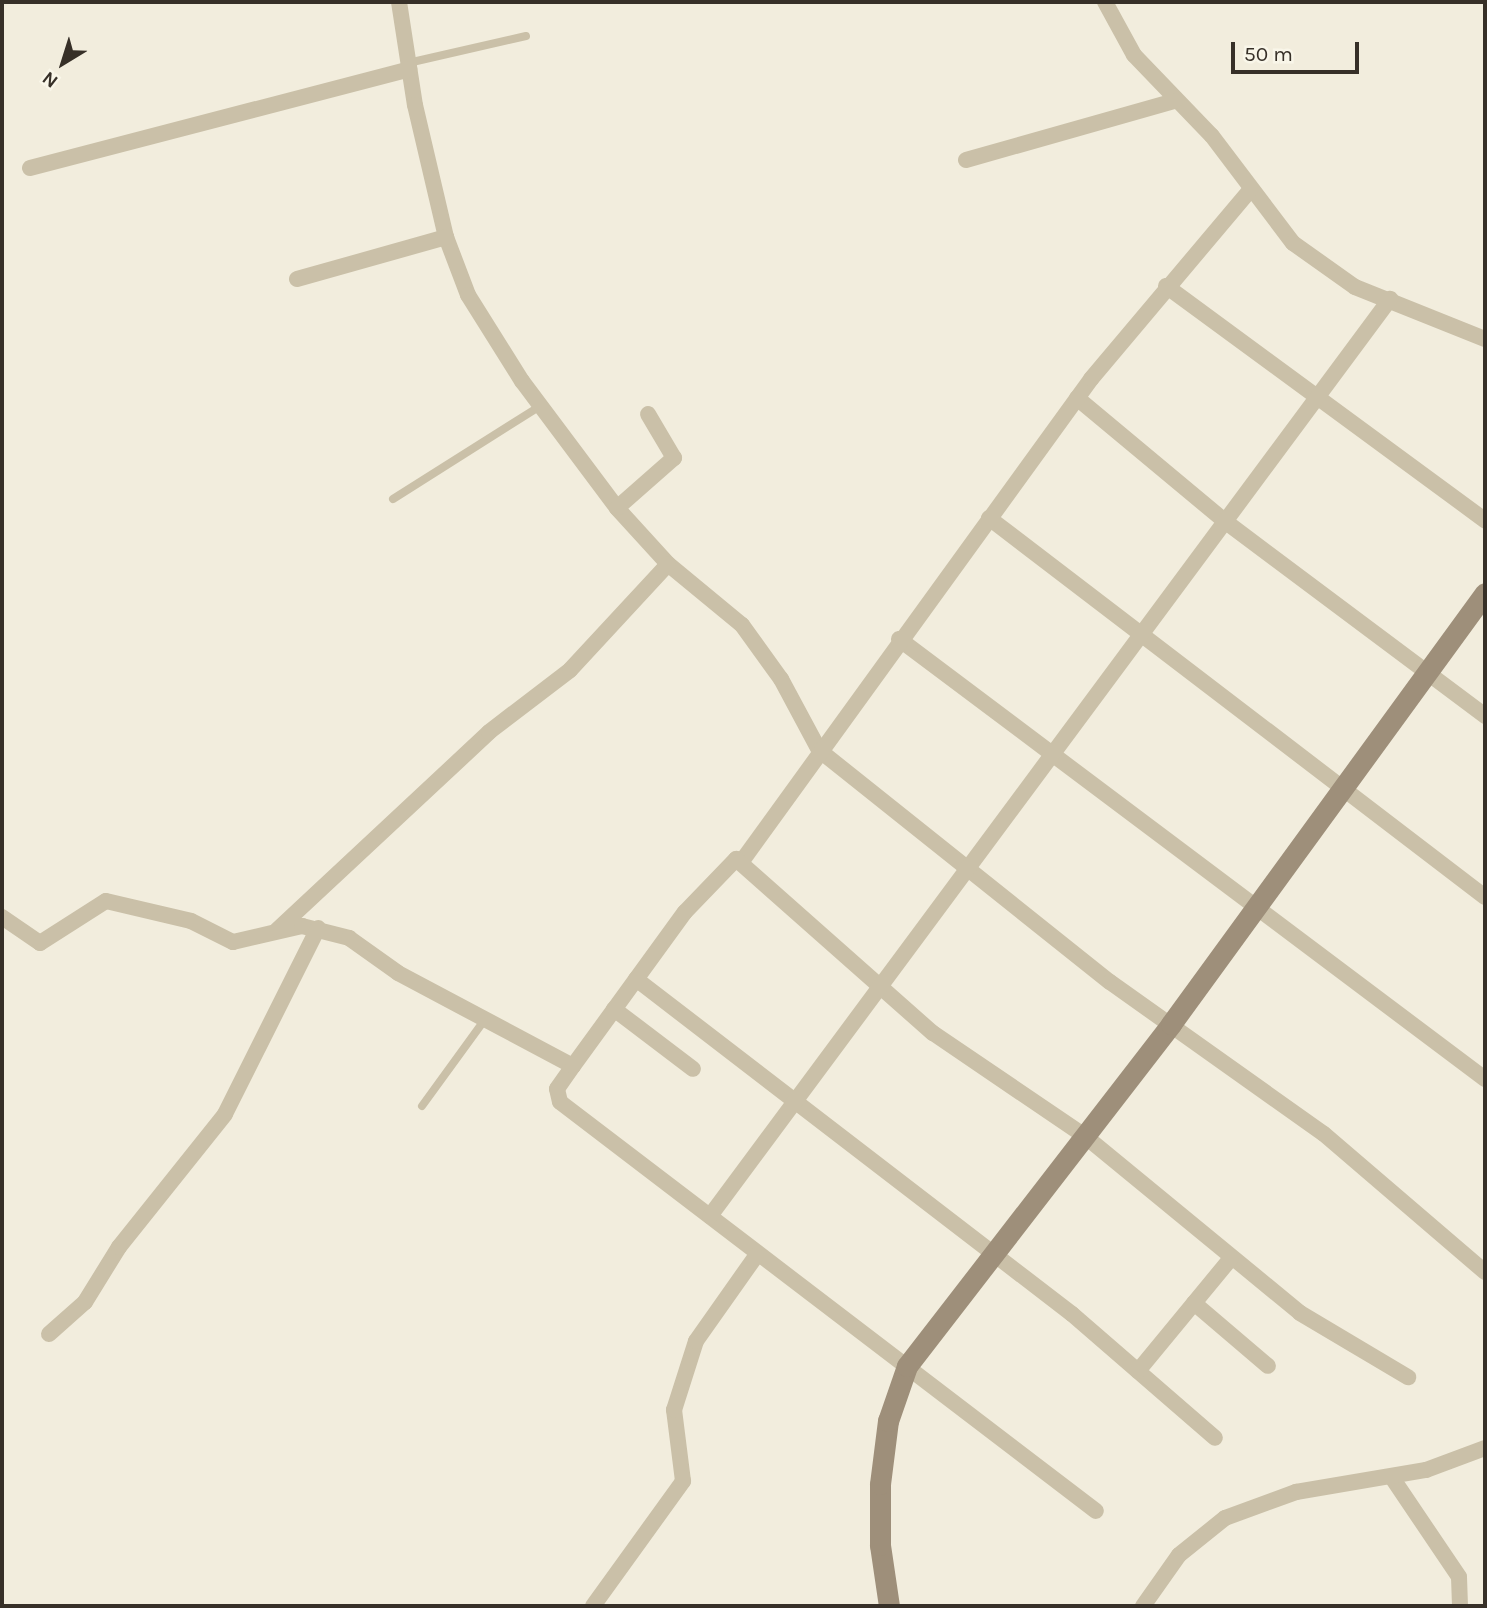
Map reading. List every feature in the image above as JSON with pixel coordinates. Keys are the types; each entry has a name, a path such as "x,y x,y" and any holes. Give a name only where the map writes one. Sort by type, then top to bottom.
{"main road":[{"path":"889,1606 880,1545 880,1484 888,1421 907,1366 1086,1138 1342,784 1429,672 1485,593"}],"street":[{"path":"399,2 408,66 446,237 468,295 540,406 617,508 668,564 742,625 781,679 819,750 970,872 1171,1024 1324,1134 1485,1272"},
{"path":"1105,2 1134,55 1175,101 1212,136 1285,235 1331,273 1485,339"},
{"path":"30,168 408,66"},
{"path":"966,160 1175,101"},
{"path":"741,862 899,639 1077,398 1166,286 1250,190"},
{"path":"297,279 446,237"},
{"path":"1166,286 1322,397 1485,520"},
{"path":"710,1216 884,989 1140,637 1322,397 1390,299"},
{"path":"1077,398 1226,522 1485,716"},
{"path":"617,508 674,458 648,414"},
{"path":"989,518 1140,637 1342,784 1485,897"},
{"path":"277,930 489,732 570,670 668,564"},
{"path":"899,639 1257,905 1485,1079"},
{"path":"1096,1511 907,1366 756,1256 710,1216 561,1101 556,1090 724,864 741,862 884,989 969,1060 1086,1138 1300,1313 1408,1377"},
{"path":"2,917 40,943 106,901 191,921 233,942 277,930 318,928 349,938 398,973 573,1066"},
{"path":"49,1334 85,1302 119,1247 225,1114 318,928"},
{"path":"636,979 798,1101 1138,1371 1215,1438"},
{"path":"614,1009 692,1069"},
{"path":"593,1606 683,1481 674,1417 693,1352 706,1320 756,1256"},
{"path":"1138,1371 1231,1258"},
{"path":"1194,1303 1268,1366"},
{"path":"1143,1606 1179,1555 1225,1518 1296,1492 1393,1479 1485,1448"},
{"path":"1393,1479 1459,1577 1460,1606"}],"lane":[{"path":"408,66 526,36"},
{"path":"393,499 540,406"},
{"path":"422,1106 486,1018"}]}
